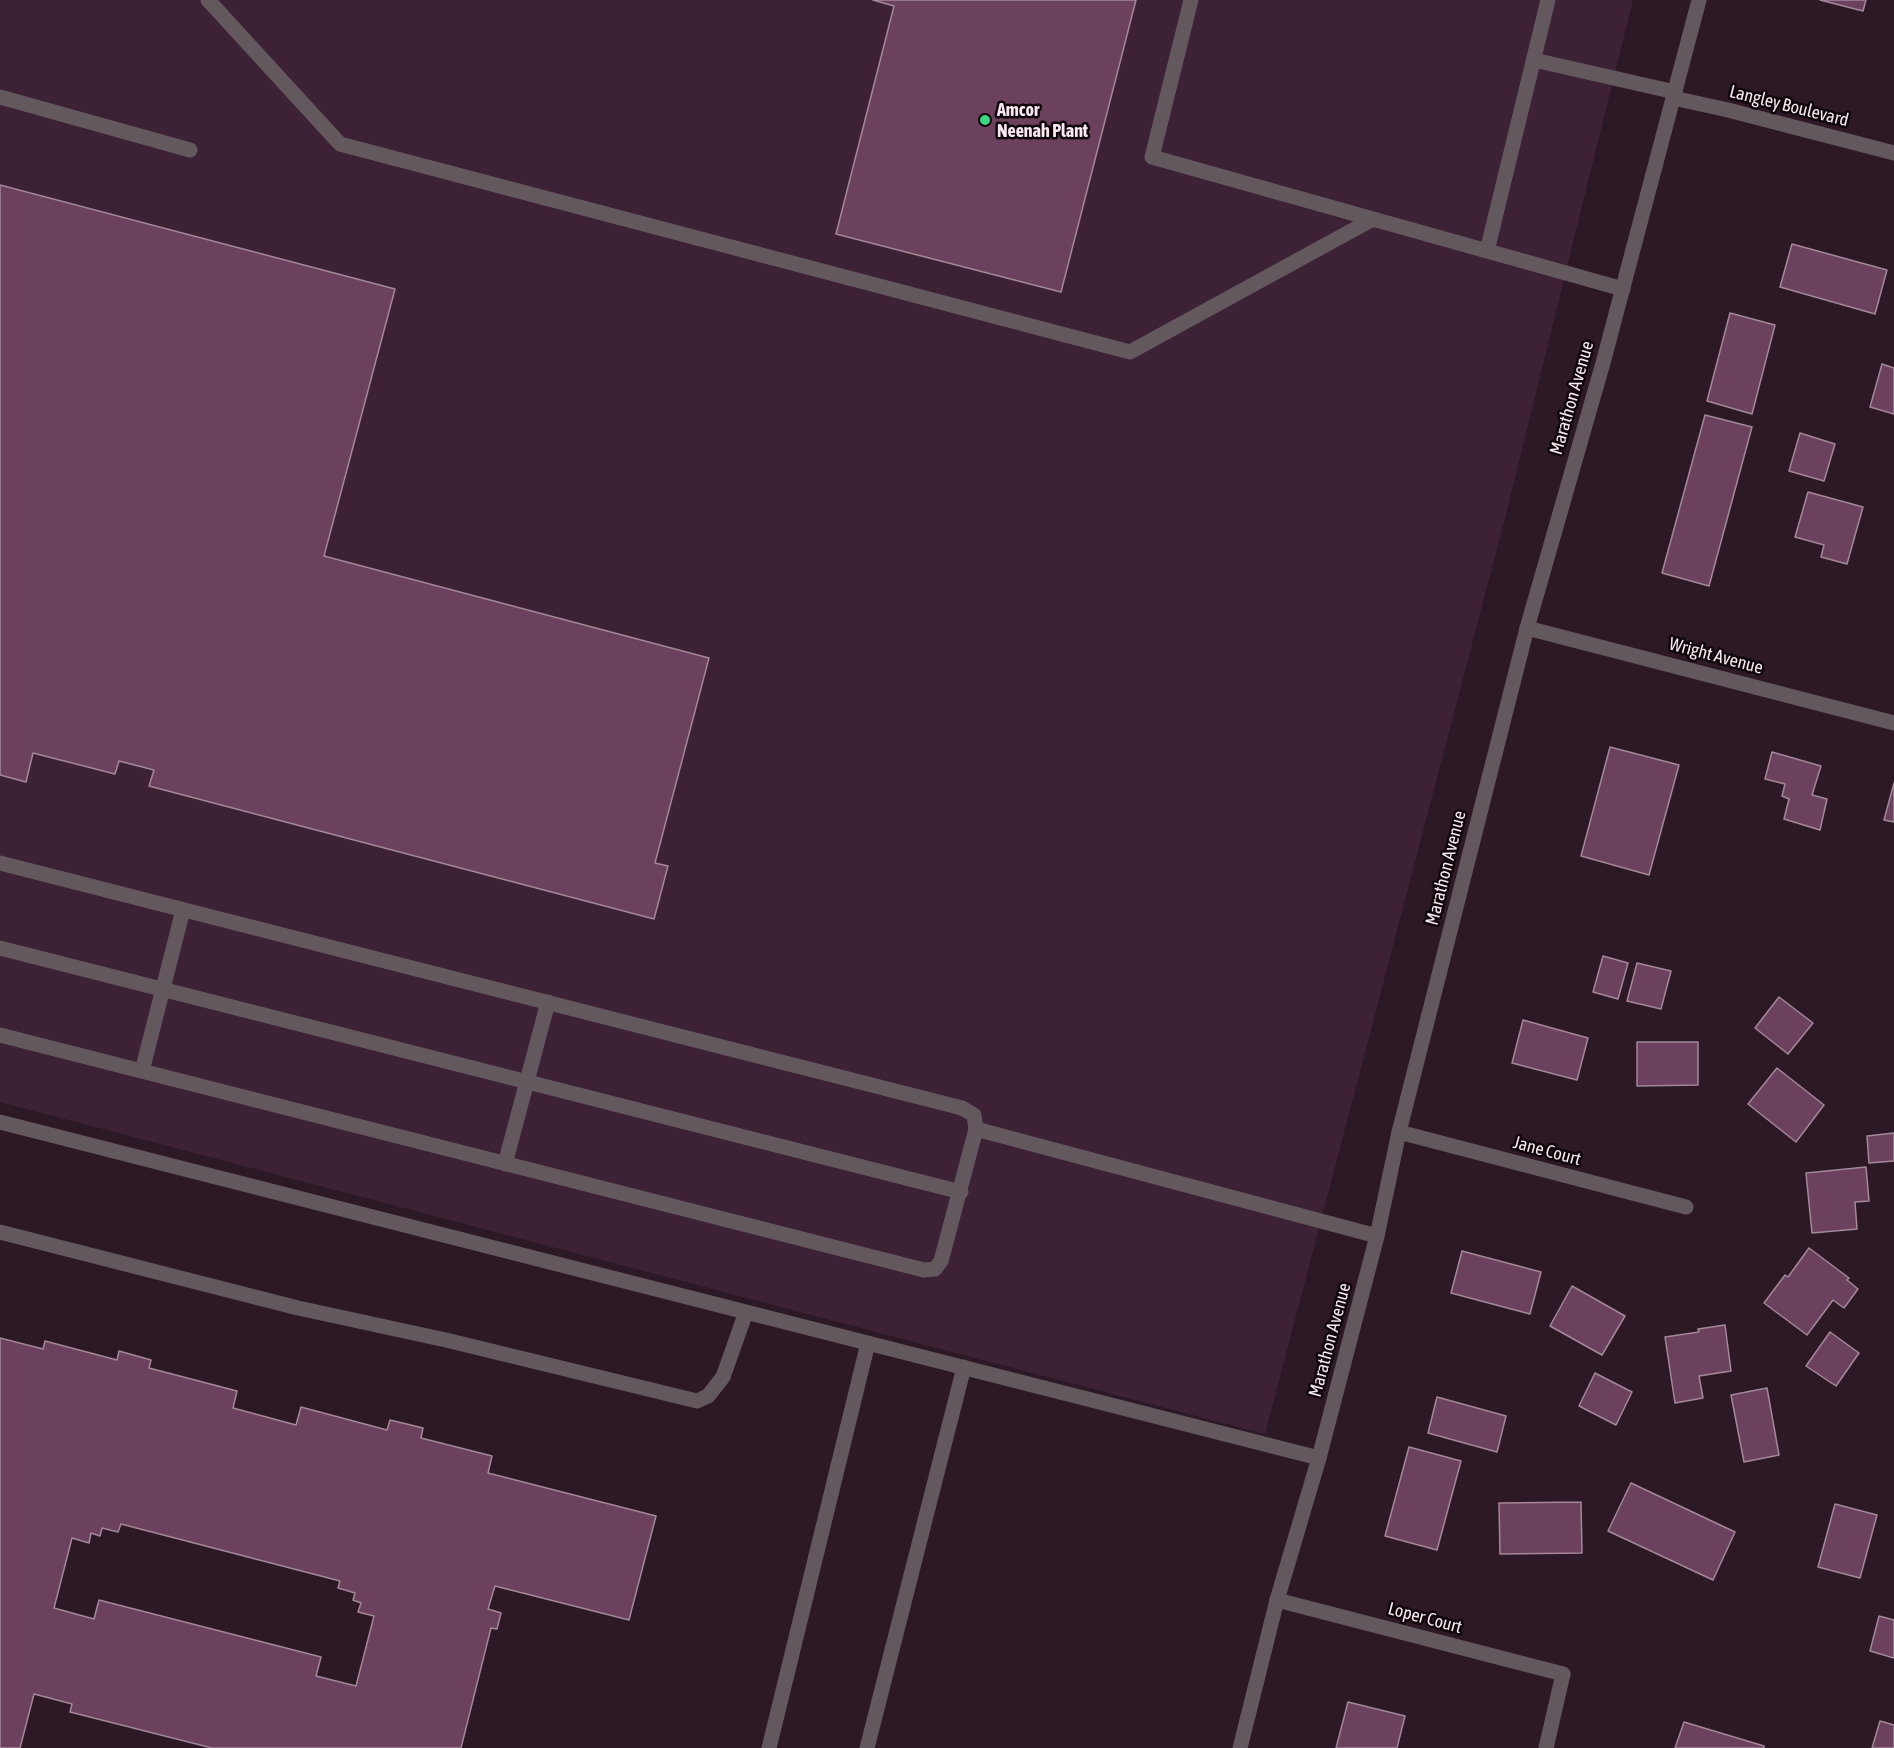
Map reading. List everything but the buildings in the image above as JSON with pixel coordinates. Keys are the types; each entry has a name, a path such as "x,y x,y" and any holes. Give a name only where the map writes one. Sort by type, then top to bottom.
{"street":[{"path":"208,0 340,144 1130,352 1373,219"},
{"path":"1191,0 1152,157 1623,289"},
{"name":"Marathon Avenue","path":"1240,1748 1277,1600 1319,1458 1377,1236 1400,1132 1527,628 1623,289 1698,0"},
{"path":"1487,251 1534,60 1543,1"},
{"name":"Langley Boulevard","path":"1534,60 1894,153"},
{"path":"0,97 190,150"},
{"name":"Wright Avenue","path":"1527,628 1894,723"},
{"path":"0,863 962,1108 974,1115 976,1129 941,1261 935,1269 924,1270 0,1035"},
{"path":"142,1071 183,910"},
{"path":"0,948 961,1192"},
{"path":"505,1164 548,1002"},
{"path":"0,1122 1319,1458"},
{"path":"976,1129 1377,1236"},
{"name":"Jane Court","path":"1400,1132 1686,1207"},
{"path":"0,1232 298,1308 446,1340 697,1401 708,1396 723,1377 746,1312"},
{"path":"768,1748 868,1343"},
{"path":"867,1748 964,1368"},
{"name":"Loper Court","path":"1277,1600 1563,1674 1546,1748"}],"shaded area":[{"path":"0,0 1633,0 1503,526 1265,1434 0,1102"}],"place":[{"name":"Amcor Neenah Plant","path":"985,120"}]}
